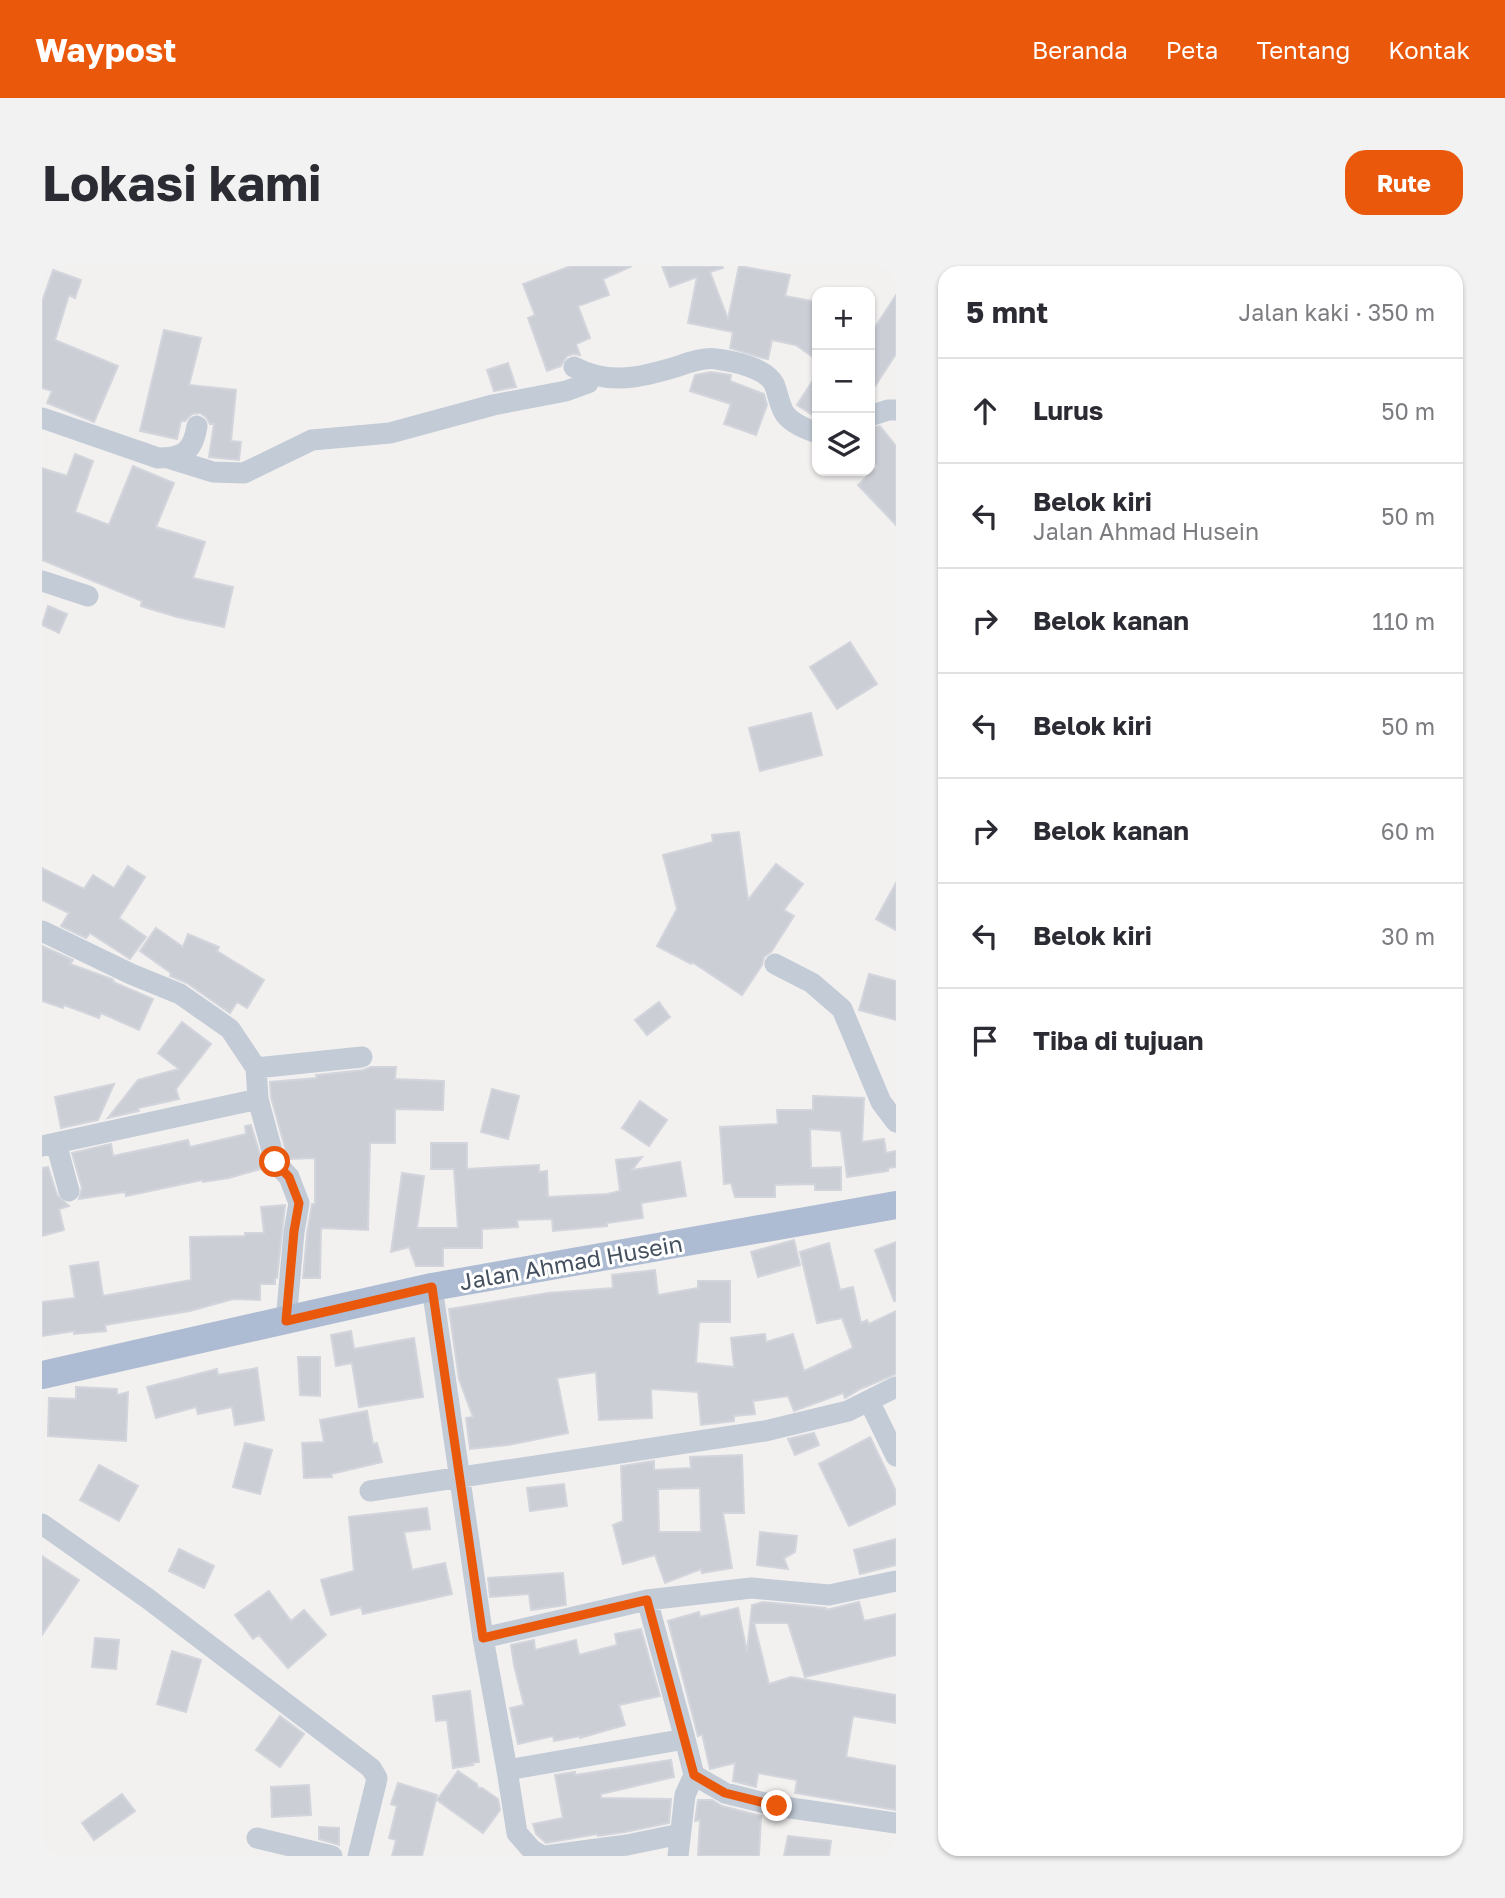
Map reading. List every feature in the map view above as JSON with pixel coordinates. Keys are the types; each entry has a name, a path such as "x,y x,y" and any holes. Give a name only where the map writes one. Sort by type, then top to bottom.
{"main road":[{"name":"Jalan Ahmad Husein","path":"42,1375 432,1287 896,1205"}],"street":[{"path":"42,418 158,457 213,472 244,473 312,440 390,433 493,405 566,391 588,383 582,372 623,380 715,358 764,372 773,383 785,414 793,422 812,431"},
{"path":"875,414 896,410"},
{"path":"168,458 189,450 195,441 197,426"},
{"path":"42,580 88,596"},
{"path":"42,931 131,974 180,994 230,1029 256,1068 258,1099 275,1162 289,1177 299,1203 286,1321"},
{"path":"775,964 812,983 842,1009 881,1102 896,1122"},
{"path":"256,1068 362,1057"},
{"path":"69,1191 49,1144 258,1099"},
{"path":"432,1287 483,1638 517,1833 537,1854 627,1845 680,1834"},
{"path":"370,1491 765,1431 848,1411 896,1388"},
{"path":"869,1401 896,1456"},
{"path":"42,1524 147,1598 371,1768 377,1778 358,1856"},
{"path":"483,1638 647,1600 751,1588 829,1595 896,1581"},
{"path":"647,1600 694,1775 685,1795 678,1856"},
{"path":"507,1770 685,1739"},
{"path":"694,1775 725,1793 777,1806 896,1823"},
{"path":"257,1838 332,1856"}],"building":[{"path":"571,266 632,266 603,279 609,295 578,306 590,338 576,344 580,355 567,356 561,366 547,371 528,318 535,315 523,284"},
{"path":"662,266 722,266 723,268 710,272 728,319 739,266 790,275 785,296 812,301 812,356 796,345 772,340 768,359 730,348 733,332 688,323 697,277 670,287"},
{"path":"53,270 81,280 75,298 69,295 55,340 118,366 94,422 47,403 52,391 42,388 42,302"},
{"path":"896,295 896,354 875,386 875,350 875,327"},
{"path":"164,330 201,338 189,385 236,390 231,441 241,442 239,460 209,457 214,424 210,424 200,413 192,414 185,421 181,421 177,439 140,431"},
{"path":"508,363 516,387 494,391 487,370"},
{"path":"711,372 731,375 730,381 764,394 767,405 756,435 724,424 731,404 690,391 695,375"},
{"path":"812,382 812,415 797,405"},
{"path":"880,426 896,446 896,525 858,485 868,476 875,476 875,428"},
{"path":"75,454 93,461 75,512 109,525 133,466 174,483 156,527 205,542 193,578 233,587 224,627 141,606 142,601 42,560 42,468 67,476"},
{"path":"48,606 67,614 59,633 42,625"},
{"path":"850,642 877,684 837,709 810,667"},
{"path":"811,713 822,755 760,771 749,728"},
{"path":"739,832 748,900 776,864 803,884 784,910 794,916 771,952 764,957 762,965 742,995 692,962 691,964 657,946 677,909 663,855 713,842 712,835"},
{"path":"128,866 145,877 119,918 146,937 130,959 90,933 86,938 61,926 69,913 42,900 42,868 84,889 93,875 114,888"},
{"path":"896,883 896,930 876,919"},
{"path":"156,928 183,947 188,934 219,947 217,951 264,980 247,1008 237,1002 230,1013 187,983 170,976 171,973 140,951"},
{"path":"42,946 73,960 70,964 112,979 113,982 153,999 139,1030 101,1013 99,1018 64,1005 63,1008 42,1001"},
{"path":"869,974 896,981 896,1020 859,1010"},
{"path":"659,1002 670,1017 647,1035 635,1020"},
{"path":"182,1022 211,1044 176,1089 179,1099 108,1118 138,1080 179,1069 158,1053"},
{"path":"371,1067 396,1067 395,1079 444,1081 443,1110 395,1109 395,1143 370,1143 368,1230 321,1228 320,1278 303,1278 307,1234 312,1204 315,1204 315,1158 290,1159 287,1155 271,1097 270,1082 317,1078 316,1075"},
{"path":"114,1084 98,1120 61,1128 55,1097"},
{"path":"492,1089 519,1096 508,1139 481,1132"},
{"path":"813,1096 864,1098 862,1142 884,1139 886,1153 896,1151 896,1167 888,1168 888,1171 847,1177 841,1131 810,1129 811,1168 841,1167 841,1190 815,1190 815,1184 775,1185 775,1197 735,1197 731,1183 724,1184 720,1127 778,1124 777,1110 813,1110"},
{"path":"640,1101 667,1120 649,1146 622,1128"},
{"path":"251,1125 264,1168 229,1178 202,1180 126,1196 125,1192 79,1199 82,1188 72,1153 111,1144 113,1156 188,1140 190,1147 246,1134 245,1126"},
{"path":"431,1143 467,1143 467,1169 539,1165 539,1172 547,1171 548,1197 620,1191 616,1160 642,1157 632,1170 680,1162 686,1196 641,1203 643,1218 607,1223 607,1226 553,1231 552,1219 517,1220 518,1227 482,1229 482,1248 443,1248 443,1266 416,1266 409,1247 391,1252 402,1173 424,1176 417,1228 458,1228 454,1169 431,1169"},
{"path":"48,1167 57,1195 69,1206 59,1209 64,1230 42,1236 42,1168"},
{"path":"285,1205 277,1278 275,1284 260,1284 260,1300 233,1299 190,1311 105,1325 106,1331 74,1334 74,1331 42,1336 42,1302 75,1298 70,1266 98,1262 103,1296 191,1280 190,1237 264,1233 261,1207"},
{"path":"794,1240 800,1265 758,1277 751,1252"},
{"path":"896,1242 896,1301 894,1301 875,1250"},
{"path":"829,1243 840,1290 853,1287 861,1323 867,1320 869,1324 896,1311 896,1374 845,1398 843,1393 794,1411 788,1396 753,1401 755,1414 734,1416 734,1421 701,1425 698,1392 651,1389 652,1418 599,1420 596,1372 557,1378 568,1433 508,1445 470,1449 466,1418 473,1417 459,1379 449,1309 548,1293 613,1288 612,1275 655,1270 658,1295 698,1288 698,1281 730,1281 730,1322 699,1322 696,1363 734,1367 731,1338 765,1334 766,1342 793,1334 804,1371 853,1348 842,1318 817,1323 800,1252"},
{"path":"351,1331 354,1349 414,1338 423,1397 359,1407 352,1363 336,1366 331,1335"},
{"path":"298,1357 320,1357 320,1396 300,1395"},
{"path":"257,1368 264,1420 235,1425 232,1407 198,1414 196,1407 156,1418 147,1387 217,1369 218,1375"},
{"path":"76,1387 117,1389 117,1395 128,1392 126,1441 48,1436 49,1398 76,1399"},
{"path":"367,1411 373,1444 377,1443 382,1462 331,1474 332,1477 304,1478 302,1443 324,1442 320,1420"},
{"path":"814,1433 819,1445 795,1455 788,1439"},
{"path":"870,1437 896,1491 896,1504 849,1526 819,1464"},
{"path":"245,1443 272,1450 260,1494 233,1487"},
{"path":"742,1455 744,1513 723,1513 732,1568 702,1573 701,1569 665,1583 655,1555 623,1564 613,1525 623,1521 621,1466 654,1461 654,1470 691,1468 690,1457","holes":["700,1488 701,1532 659,1532 658,1489"]},
{"path":"99,1465 138,1486 119,1521 80,1500"},
{"path":"564,1484 567,1506 530,1511 527,1488"},
{"path":"427,1508 430,1529 404,1532 412,1570 445,1563 452,1594 363,1614 361,1607 331,1615 321,1580 354,1571 349,1517"},
{"path":"760,1532 797,1536 795,1552 784,1558 788,1569 757,1565"},
{"path":"896,1539 896,1565 860,1574 854,1550"},
{"path":"179,1549 214,1566 204,1588 169,1571"},
{"path":"42,1556 79,1580 42,1635"},
{"path":"563,1573 566,1605 531,1610 529,1594 490,1597 488,1578"},
{"path":"269,1591 291,1621 304,1610 326,1635 288,1668 259,1635 253,1639 235,1615"},
{"path":"763,1602 826,1610 859,1602 864,1621 896,1614 896,1655 805,1677 788,1623 754,1623 769,1684 791,1677 896,1695 896,1723 853,1716 846,1757 896,1766 896,1810 795,1793 797,1780 758,1773 756,1787 733,1781 735,1763 710,1769 702,1734 698,1736 668,1621 699,1612 700,1617 738,1608 747,1652 752,1605"},
{"path":"641,1629 660,1696 619,1705 625,1725 580,1738 554,1741 553,1736 518,1744 510,1708 524,1705 511,1645 534,1640 535,1650 576,1640 579,1655 617,1645 615,1634"},
{"path":"95,1638 119,1640 116,1669 92,1667"},
{"path":"172,1651 201,1660 186,1712 157,1704"},
{"path":"470,1691 479,1762 453,1768 447,1720 436,1721 433,1696"},
{"path":"280,1716 304,1734 280,1767 256,1750"},
{"path":"671,1760 674,1777 601,1794 601,1798 671,1799 669,1823 546,1843 536,1834 533,1824 563,1818 555,1775 575,1772 575,1775"},
{"path":"458,1771 477,1784 478,1788 498,1799 500,1810 483,1833 437,1800"},
{"path":"398,1783 437,1795 422,1856 392,1856 396,1840 389,1838 397,1806 391,1804"},
{"path":"309,1785 311,1815 272,1817 271,1787"},
{"path":"122,1794 135,1811 94,1840 82,1823"},
{"path":"698,1800 712,1800 722,1806 761,1816 759,1856 698,1856 700,1820 695,1821"},
{"path":"319,1827 339,1828 339,1845 319,1839"},
{"path":"788,1836 831,1841 829,1856 784,1856"}],"route":[{"path":"275,1162 289,1177 299,1203 286,1321 432,1287 483,1638 647,1600 694,1775 725,1793 777,1806"}]}
